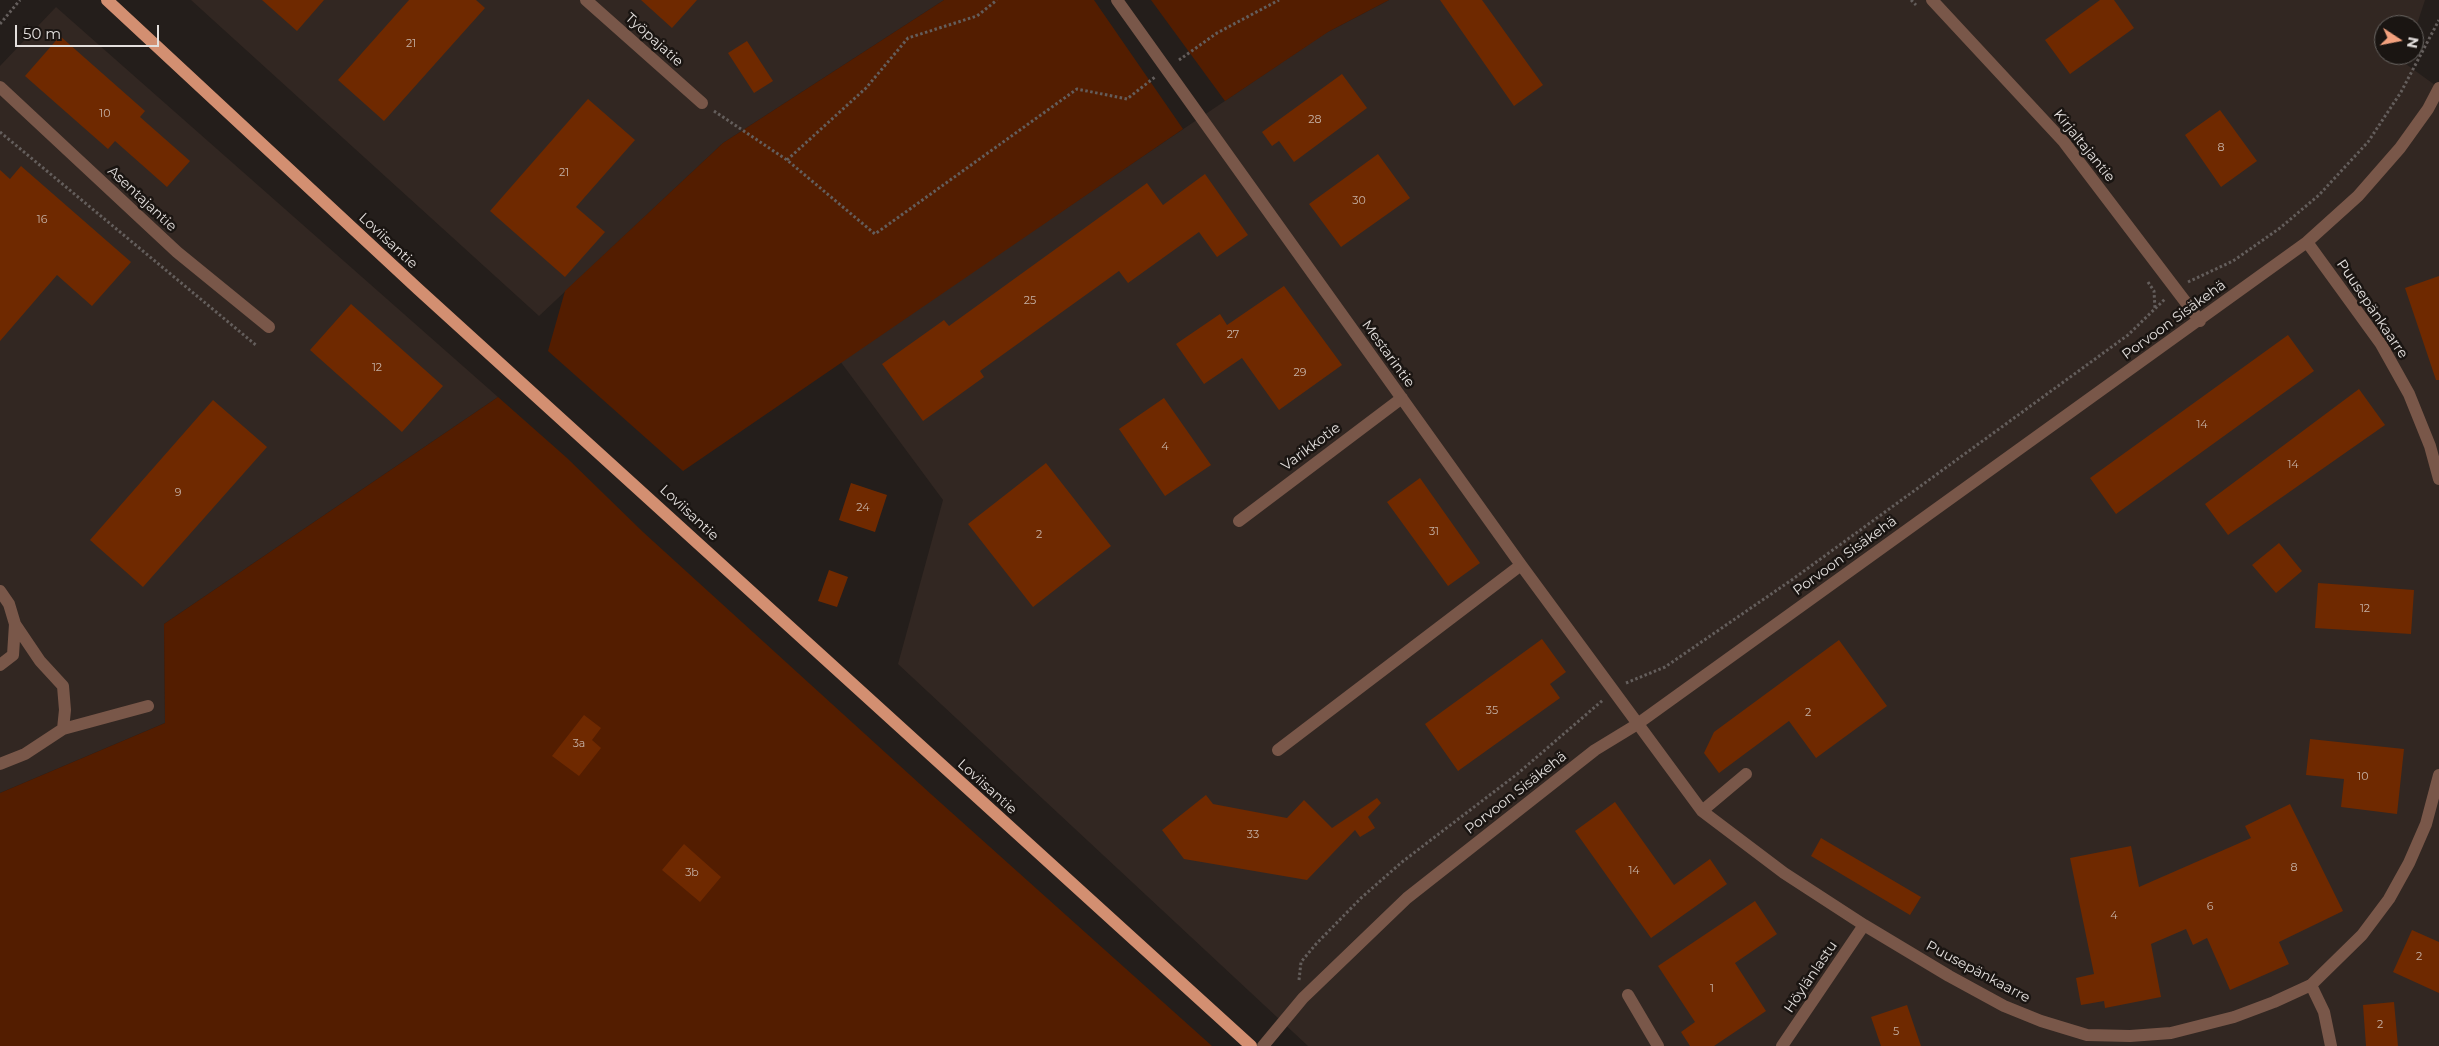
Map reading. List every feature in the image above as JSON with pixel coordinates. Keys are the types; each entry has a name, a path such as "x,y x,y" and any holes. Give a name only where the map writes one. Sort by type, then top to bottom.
{"main road":[{"name":"Loviisantie","path":"107,0 418,289 1251,1046"}],"street":[{"name":"Työpajatie","path":"586,0 702,103"},
{"name":"Mestarintie","path":"1117,0 1636,725"},
{"name":"Kirjaltajantie","path":"1932,0 2064,142 2200,321"},
{"name":"Asentajantie","path":"0,87 177,252 269,327"},
{"name":"Porvoon Sisäkehä","path":"1263,1046 1303,998 1407,898 1595,750 1636,725 2200,321 2307,242 2358,196 2400,148 2428,109 2439,88"},
{"name":"Puusepänkaarre","path":"2307,242 2381,344 2409,394 2430,446 2439,479"},
{"name":"Varikkotie","path":"1239,521 1402,398"},
{"path":"1278,750 1521,565"},
{"path":"0,591 9,604 15,624 40,661 63,686 65,710 63,729"},
{"path":"0,665 13,654 15,624"},
{"path":"0,764 25,754 63,729 148,706"},
{"name":"Puusepänkaarre","path":"1636,725 1702,811 1784,873 1864,925 2004,1006 2041,1021 2087,1035 2130,1036 2172,1033 2234,1017 2311,986 2362,935 2389,900 2409,863 2426,824 2439,775"},
{"path":"1702,811 1746,774"},
{"name":"Höylänlastu","path":"1782,1046 1864,925"},
{"path":"2311,986 2324,1012 2331,1046"},
{"path":"1628,996 1658,1046"}],"path":[{"path":"0,24 20,0"},
{"path":"787,160 866,88 908,38 977,16 997,0"},
{"path":"702,103 787,160 875,234 1077,89 1127,99 1216,33 1279,0"},
{"path":"1911,0 1918,7"},
{"path":"1303,998 1298,976 1301,962 1360,898 1402,862 1516,775 1613,692 1630,679 1665,668 1793,579 2128,336 2154,309 2193,278 2233,261 2280,228 2320,196 2368,142 2401,92 2439,20"},
{"path":"0,132 257,346"},
{"path":"2143,274 2154,291 2154,309"}],"shaded area":[{"path":"191,0 944,0 723,143 539,316"},
{"path":"944,0 1094,0 1183,129 683,471 548,351 565,291 723,143"},
{"path":"1151,0 1389,0 1328,32 1225,101"},
{"path":"1389,0 2425,0 2420,15 2374,15 2374,65 2407,65 2439,88 2439,1046 1308,1046 898,664 943,500 840,361 1324,34"},
{"path":"56,7 498,397 164,624 165,723 0,793 0,66"},
{"path":"498,397 567,458 643,532 932,795 1212,1046 0,1046 0,793 165,723 164,624"}],"building":[{"path":"262,0 324,0 297,31"},
{"path":"409,0 476,0 485,8 384,121 338,80"},
{"path":"641,0 697,0 672,28"},
{"path":"1440,0 1482,0 1543,85 1514,106"},
{"path":"2100,0 2114,0 2134,28 2070,74 2045,40"},
{"path":"60,36 145,111 140,117 190,161 167,187 115,141 108,149 25,76"},
{"path":"747,41 773,81 754,93 728,53"},
{"path":"1342,74 1367,108 1294,162 1279,141 1272,146 1262,132"},
{"path":"588,99 635,140 576,207 605,232 565,277 490,211"},
{"path":"2220,110 2257,161 2221,187 2185,135"},
{"path":"1378,154 1410,198 1341,247 1309,204"},
{"path":"21,166 131,262 92,306 57,275 0,341 0,170 10,179"},
{"path":"1205,174 1248,235 1217,257 1199,232 1128,283 1119,271 980,371 984,377 923,421 882,364 944,320 949,326 1147,183 1163,205"},
{"path":"2439,276 2439,380 2436,380 2405,288"},
{"path":"1284,286 1342,365 1279,410 1242,358 1204,384 1176,344 1220,314 1227,325"},
{"path":"351,304 443,386 402,432 310,350"},
{"path":"2288,335 2314,371 2116,514 2090,478"},
{"path":"2359,389 2385,425 2228,535 2205,504"},
{"path":"1164,398 1211,465 1165,496 1119,429"},
{"path":"213,400 267,447 143,587 90,540"},
{"path":"1046,463 1111,546 1033,607 968,524"},
{"path":"1420,478 1480,563 1448,586 1387,502"},
{"path":"851,483 887,495 875,532 839,520"},
{"path":"2279,543 2302,571 2276,593 2252,565"},
{"path":"829,570 848,577 837,607 818,601"},
{"path":"2318,583 2414,590 2411,634 2315,628"},
{"path":"1542,639 1566,672 1550,684 1560,698 1458,771 1425,724"},
{"path":"1839,640 1887,706 1816,758 1789,721 1719,773 1704,753 1714,732"},
{"path":"584,715 601,728 592,740 601,748 579,776 552,756"},
{"path":"2310,739 2404,749 2397,814 2341,807 2344,779 2306,775"},
{"path":"1206,795 1213,804 1287,818 1304,800 1332,828 1377,798 1381,803 1368,817 1375,828 1360,837 1355,830 1307,880 1184,859 1162,830"},
{"path":"1615,802 1674,885 1710,859 1727,884 1651,938 1575,831"},
{"path":"2290,804 2343,911 2279,942 2289,964 2230,990 2207,938 2193,945 2186,929 2151,944 2161,997 2105,1008 2104,1001 2081,1005 2076,978 2094,974 2070,858 2131,846 2139,887 2251,838 2245,826"},
{"path":"1821,838 1921,897 1910,915 1811,856"},
{"path":"684,844 721,877 700,902 662,870"},
{"path":"1755,901 1777,934 1735,963 1766,1011 1714,1046 1690,1046 1681,1032 1695,1022 1658,966"},
{"path":"2412,930 2439,942 2439,993 2393,972"},
{"path":"2394,1002 2398,1046 2366,1046 2363,1005"},
{"path":"1907,1005 1921,1046 1881,1046 1871,1017"}]}
